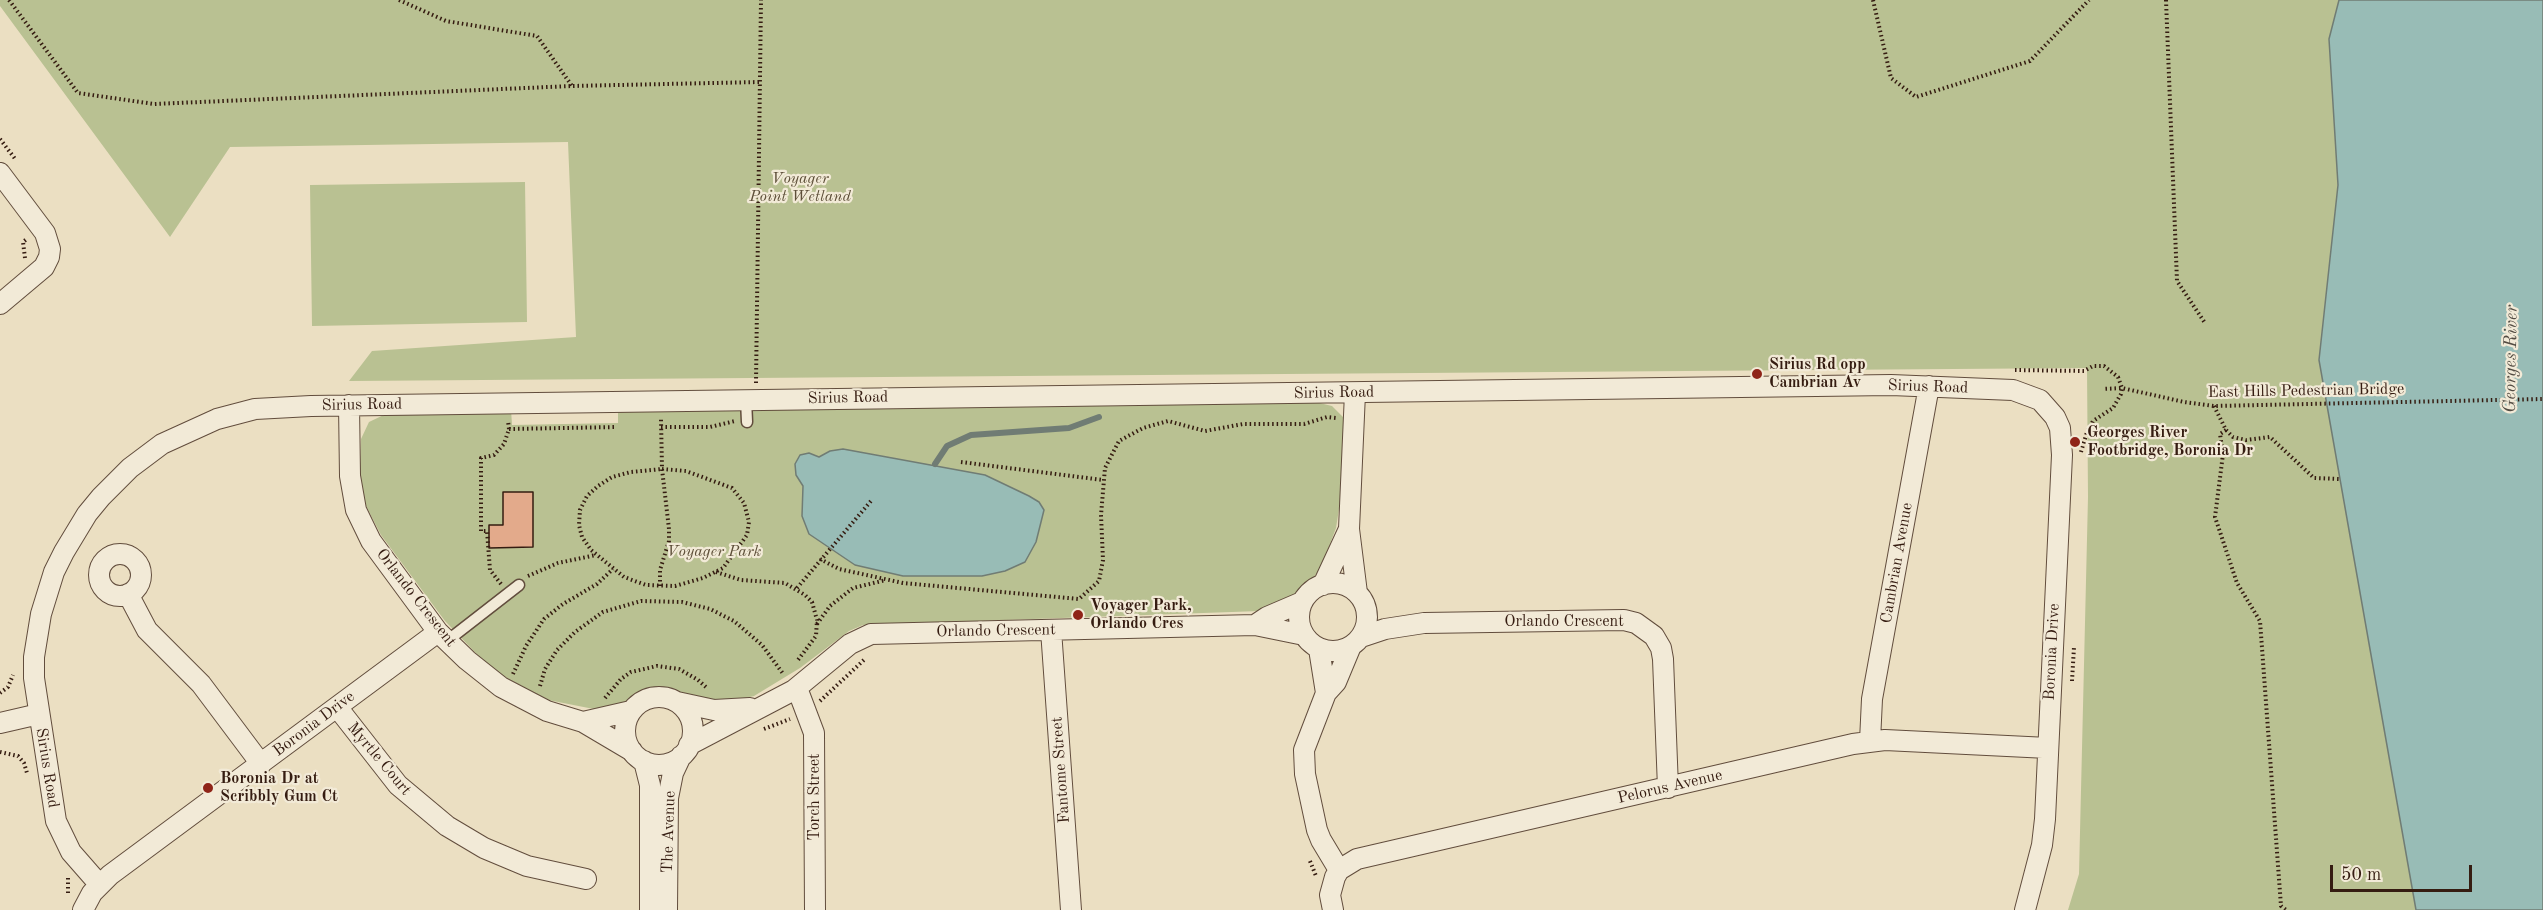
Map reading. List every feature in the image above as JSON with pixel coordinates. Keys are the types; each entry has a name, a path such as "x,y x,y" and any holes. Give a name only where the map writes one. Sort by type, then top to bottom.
{"street":[{"path":"0,173 45,233 50,249 44,267 0,304"},
{"name":"Sirius Road","path":"99,884 76,860 60,834 53,806 34,678 34,657 46,594 54,572 75,532 87,514 115,483 162,444 216,419 255,409 349,405 661,400 749,409 1354,393 1929,386 2013,390 2040,400"},
{"name":"Cambrian Avenue","path":"1870,741 1872,699 1929,386"},
{"path":"1333,910 1330,895 1332,884 1340,870 1317,830 1304,763 1307,740 1326,693 1336,682 1367,624 1349,529 1354,393"},
{"name":"Boronia Drive","path":"2025,910 2044,834 2062,440 2055,417 2040,400"},
{"name":"Orlando Crescent","path":"349,405 351,476 356,510 371,541 443,636 501,687 547,711 583,722 638,756"},
{"path":"1323,585 1349,529"},
{"path":"1356,642 1335,651 1319,649 1304,635 1299,620 1302,602 1313,590 1323,585 1338,584 1361,599"},
{"path":"128,594 147,630 201,684 261,764"},
{"name":"Orlando Crescent","path":"1361,599 1388,615 1424,623"},
{"name":"Orlando Crescent","path":"1255,625 1267,617 1302,602"},
{"name":"Orlando Crescent","path":"1356,642 1385,629 1424,623 1624,620 1646,628 1661,648 1664,659 1668,788"},
{"name":"Orlando Crescent","path":"685,751 759,708 850,644 871,634 1255,625 1304,635"},
{"name":"Fantome Street","path":"1051,630 1071,910"},
{"name":"Boronia Drive","path":"83,910 99,884 337,707 443,636"},
{"path":"1319,649 1326,693"},
{"name":"Torch Street","path":"792,685 814,733 815,910"},
{"path":"652,698 667,698 677,702 688,713 692,722 692,736 685,751 664,764 638,756 625,731 631,711 638,704 652,698"},
{"name":"Orlando Crescent","path":"677,702 714,710 759,708"},
{"name":"Myrtle Court","path":"337,707 398,785 447,826 484,848 527,866 586,879"},
{"name":"Orlando Crescent","path":"583,722 631,711"},
{"path":"0,723 39,714"},
{"name":"Pelorus Avenue","path":"1340,870 1347,864 1364,858 1870,741 2048,748"},
{"name":"The Avenue","path":"667,910 668,798 673,773 685,751"},
{"name":"The Avenue","path":"638,756 650,785 650,910"}],"lane":[{"path":"443,636 519,585"}],"path":[{"path":"9,0 78,93 154,104 572,86 760,82"},
{"path":"399,0 446,21 537,36 572,86"},
{"path":"661,427 710,427 749,409 761,0"},
{"path":"1872,0 1891,78 1916,97 2030,60 2089,0"},
{"path":"2166,0 2177,281 2205,323"},
{"path":"2005,370 2084,371 2093,366 2103,366 2118,377 2121,388"},
{"name":"East Hills Pedestrian Bridge","path":"2103,389 2121,388 2214,406 2543,399"},
{"path":"660,586 660,570 669,542 662,469 661,400"},
{"path":"507,402 509,429 504,444 495,455 481,458 481,531 487,531 490,570 509,593"},
{"path":"2214,406 2226,430 2233,437 2246,440 2270,436 2314,478 2340,479"},
{"path":"820,560 838,569 930,587 1079,598 1099,581 1103,560 1101,514 1105,468 1119,441 1143,428 1168,421 1204,431 1243,424 1304,424 1327,417 1352,419"},
{"path":"509,429 617,427"},
{"path":"2226,430 2220,434 2223,454 2215,517 2237,583 2260,621 2281,906 2286,910"},
{"path":"961,462 1104,480"},
{"path":"662,469 686,471 732,488 744,503 749,522 747,535 733,557 723,568 715,572 675,586 660,586 635,582 613,569 596,555 582,537 579,525 580,510 587,496 612,477 631,472 662,469"},
{"path":"796,588 871,501"},
{"path":"519,585 528,576 541,569 596,555"},
{"path":"512,678 526,646 544,619 563,603 597,584 613,569"},
{"path":"533,704 545,669 557,650 575,632 603,612 641,601 682,602 710,609 734,621 762,645 792,685 816,636 817,624 812,602 796,588 784,583 741,580 715,572"},
{"path":"817,624 830,606 853,588 887,579"},
{"path":"600,706 605,696 621,679 643,668 657,666 679,669 688,674 708,688 713,699"},
{"path":"1305,852 1315,872 1316,884"}],"green space":[{"name":"Voyager Point Wetland","path":"0,0 2339,0 2329,39 2338,185 2319,360 2416,910 2068,910 2079,874 2088,497 2087,368 349,381 372,351 576,337 568,142 230,147 170,237 0,6"},
{"path":"525,182 527,322 312,326 310,185"},
{"name":"Voyager Park","path":"1311,401 1332,406 1344,418 1343,483 1336,528 1321,568 1304,589 1293,596 1260,611 863,625 849,631 800,668 754,696 725,703 659,689 649,690 626,704 604,711 548,700 492,670 445,621 381,535 365,504 360,473 361,439 369,422 390,412 511,409 512,425 618,423 618,409"}],"water":[{"name":"Georges River","path":"2339,0 2543,0 2543,910 2416,910 2319,360 2338,185 2329,39"},
{"path":"843,449 985,475 1029,496 1039,502 1044,510 1036,542 1025,562 1005,571 982,576 903,576 855,565 809,534 802,516 803,486 796,475 795,464 800,455 809,453 819,457 830,451"}],"building":[{"path":"503,492 533,492 533,547 489,548 489,525 503,525"}],"waterway":[{"path":"935,464 947,446 971,435 1069,428 1099,417"}],"place":[{"name":"Sirius Rd opp Cambrian Av","path":"1757,374"},
{"name":"Georges River Footbridge, Boronia Dr","path":"2075,442"},
{"name":"Voyager Park, Orlando Cres","path":"1078,615"},
{"name":"Boronia Dr at Scribbly Gum Ct","path":"208,788"}]}
